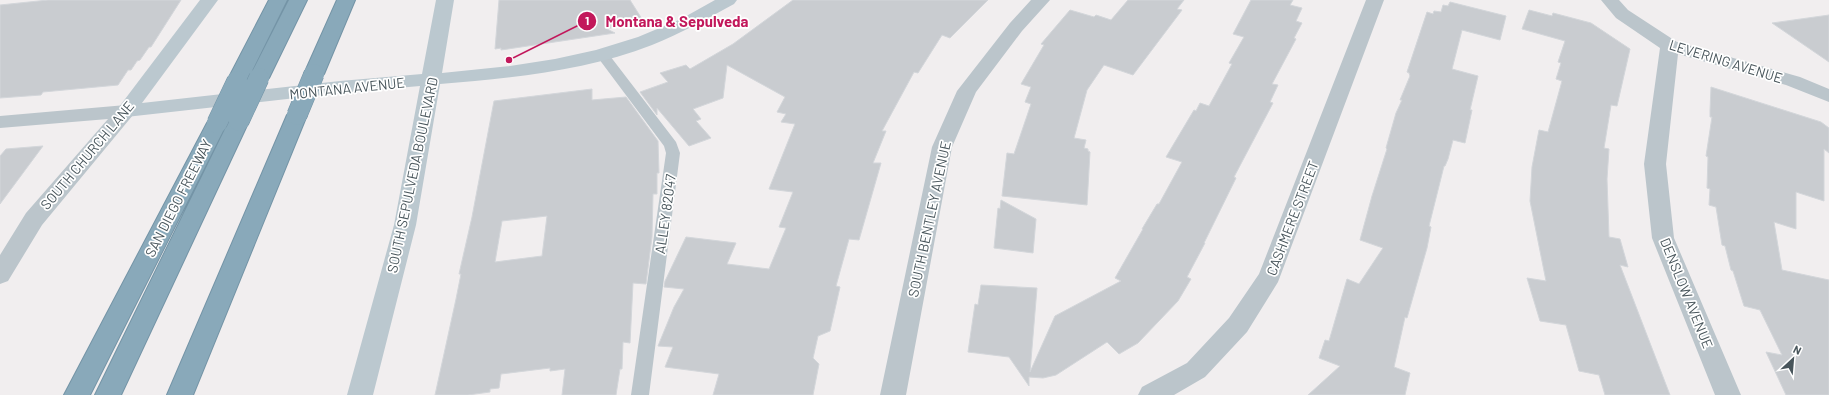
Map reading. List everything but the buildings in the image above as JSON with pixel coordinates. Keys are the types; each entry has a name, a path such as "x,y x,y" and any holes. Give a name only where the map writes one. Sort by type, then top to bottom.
{"highway":[{"name":"SAN DIEGO FREEWAY","path":"78,395 228,122 237,81 278,0"},
{"path":"108,395 228,122 259,78 298,0"},
{"path":"180,395 346,0"}],"street":[{"name":"SOUTH CHURCH LANE","path":"0,275 34,219 126,111 209,0"},
{"name":"SOUTH SEPULVEDA BOULEVARD","path":"360,395 404,225 432,79 445,0"},
{"name":"MONTANA AVENUE","path":"0,122 126,111 370,84 513,72 547,67 602,55 649,41 689,23 728,0"},
{"name":"SOUTH BENTLEY AVENUE","path":"893,395 942,147 967,91 1016,27 1041,0"},
{"name":"CASHMERE STREET","path":"1151,395 1196,370 1238,325 1270,276 1375,0"},
{"name":"LEVERING AVENUE","path":"1610,0 1622,14 1670,46 1793,81 1829,96"},
{"name":"DENSLOW AVENUE","path":"1670,46 1655,164 1663,238 1728,395"}],"lane":[{"name":"ALLEY 82047","path":"602,55 671,145 673,153 640,395"}],"place":[{"name":"Montana & Sepulveda","path":"509,60"}]}
